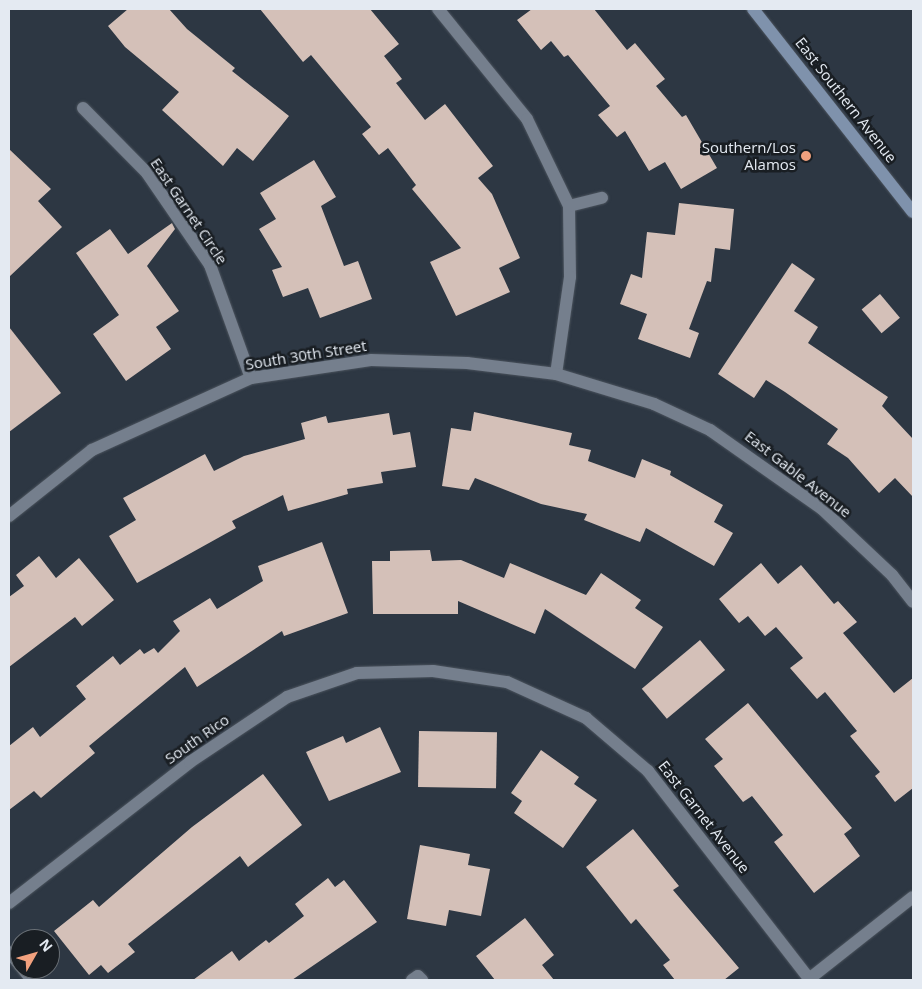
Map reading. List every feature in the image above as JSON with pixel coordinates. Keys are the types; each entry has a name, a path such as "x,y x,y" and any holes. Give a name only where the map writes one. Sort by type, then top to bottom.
{"main road":[{"name":"East Southern Avenue","path":"753,9 913,212"}],"street":[{"path":"438,9 527,119 569,206 570,277 556,374"},
{"name":"East Garnet Circle","path":"83,108 147,173 210,265 251,378"},
{"path":"569,206 602,198"},
{"name":"South 30th Street","path":"9,516 92,450 251,378 371,360 466,363 556,374"},
{"name":"East Gable Avenue","path":"556,374 654,404 710,430 758,460 822,509 892,575 913,602"},
{"name":"South Rico","path":"9,903 190,762 287,697 357,673 433,671"},
{"name":"East Garnet Avenue","path":"433,671 508,682 586,718 648,771 810,980"},
{"path":"810,980 913,897"}],"building":[{"path":"128,9 169,9 187,29 235,68 232,71 289,116 253,161 237,148 223,166 162,110 179,92 125,47 108,26"},
{"path":"260,9 370,9 399,44 384,56 402,79 396,83 425,120 445,104 493,166 478,178 492,194 520,258 499,268 510,292 456,316 430,262 461,248 412,189 416,185 388,148 379,155 362,134 371,127 311,55 303,62"},
{"path":"532,9 594,9 627,50 635,43 665,79 656,86 682,117 686,115 717,168 681,189 665,162 649,171 625,131 617,137 598,115 610,106 568,55 564,57 551,41 541,50 517,20"},
{"path":"9,149 51,189 38,201 62,227 9,277"},
{"path":"314,160 336,197 321,206 344,266 358,261 372,299 320,318 308,288 283,297 272,270 282,267 259,229 276,219 260,193"},
{"path":"679,203 734,209 730,250 715,248 711,282 707,281 689,329 699,333 690,358 638,339 647,314 620,304 631,274 642,278 647,232 675,235"},
{"path":"172,223 175,229 147,266 179,311 156,327 171,349 126,381 93,334 119,315 76,253 110,229 128,254"},
{"path":"792,263 815,279 794,311 818,327 808,343 888,397 882,406 913,439 913,497 895,478 879,493 848,458 827,444 838,429 766,380 754,398 718,374"},
{"path":"880,294 900,318 882,333 862,309"},
{"path":"9,327 61,393 9,432"},
{"path":"474,412 572,433 569,445 591,450 588,461 635,478 642,459 671,471 670,475 723,505 714,522 733,533 714,566 646,528 640,542 584,520 587,514 541,504 475,478 469,490 442,486 451,428 471,431"},
{"path":"389,413 393,435 410,432 416,467 381,472 383,483 347,489 348,494 288,511 283,495 232,521 236,528 137,583 109,536 136,520 123,498 205,454 214,471 244,456 305,439 301,423 326,416 328,423"},
{"path":"322,542 348,613 284,636 282,631 197,687 185,667 89,746 95,753 41,798 34,791 9,810 9,746 33,727 40,737 86,699 76,686 113,656 120,665 140,649 144,654 154,648 158,653 180,631 173,621 210,598 217,609 263,581 258,566"},
{"path":"430,550 432,561 461,560 504,578 510,563 586,595 601,573 641,600 635,608 663,627 635,669 545,609 535,634 458,601 458,614 373,614 372,561 390,561 390,551"},
{"path":"39,556 56,578 79,558 114,600 82,626 75,617 9,667 9,597 24,586 16,575"},
{"path":"761,563 778,584 801,565 834,604 838,601 857,622 843,633 894,693 913,678 913,788 895,802 875,776 880,772 850,736 857,731 825,692 817,699 790,668 803,658 776,627 765,636 748,616 739,623 719,599"},
{"path":"700,640 725,670 667,719 642,689"},
{"path":"748,703 852,828 844,834 860,856 814,893 774,842 783,835 752,796 743,802 714,766 723,759 705,739"},
{"path":"380,727 401,772 329,801 306,752 343,736 346,743"},
{"path":"419,731 497,732 496,788 418,787"},
{"path":"541,750 579,777 574,784 597,800 563,848 514,813 522,801 511,793"},
{"path":"263,774 302,825 248,867 240,856 128,944 135,952 108,973 101,965 89,975 60,939 60,929 57,929 93,900 99,907 192,827"},
{"path":"633,829 679,886 673,890 739,968 724,980 675,980 663,965 670,960 636,919 631,924 586,867"},
{"path":"420,845 470,854 468,865 490,869 481,916 449,910 446,926 407,919"},
{"path":"328,878 335,887 344,880 377,922 292,980 193,980 232,951 239,961 266,940 269,943 304,916 295,904"},
{"path":"525,918 554,955 542,965 554,980 495,980 476,956"}],"place":[{"name":"Southern/Los Alamos","path":"806,156"}]}
